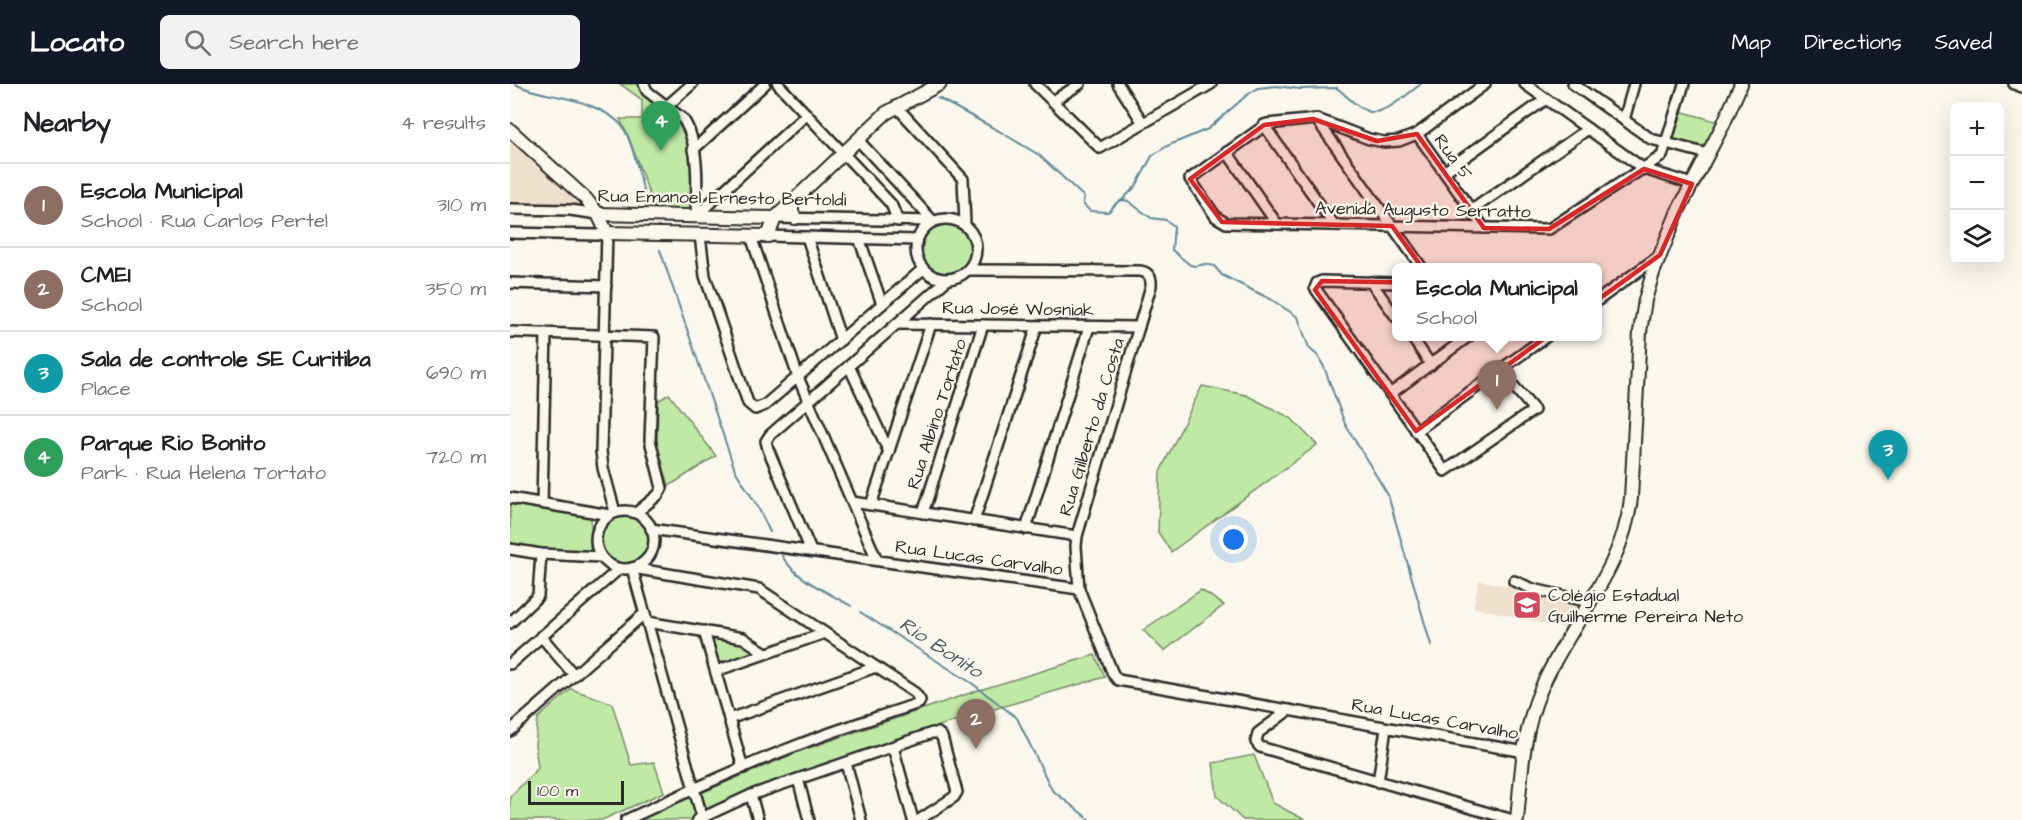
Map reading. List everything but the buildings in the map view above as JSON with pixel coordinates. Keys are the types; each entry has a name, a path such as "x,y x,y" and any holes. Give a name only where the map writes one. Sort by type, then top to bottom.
{"main road":[{"path":"768,236 775,218 896,106 940,84"},
{"path":"1515,820 1525,752 1540,689 1616,558 1624,535 1630,511 1640,332 1648,289 1660,255 1692,184 1741,84"},
{"path":"510,130 586,200 598,214 607,233"},
{"path":"792,202 792,212 795,218"},
{"name":"Rua Emanoel Ernesto Bertoldi","path":"598,214 775,218"},
{"path":"751,236 747,225 752,218"},
{"name":"Rua Emanoel Ernesto Bertoldi","path":"607,233 768,236"}],"street":[{"path":"644,84 647,91 685,122 697,168 696,216"},
{"path":"667,106 692,84"},
{"path":"693,150 765,84"},
{"path":"778,84 891,204 898,220"},
{"path":"1035,84 1100,148 1211,84"},
{"path":"1053,101 1080,84"},
{"path":"1118,84 1143,123"},
{"path":"1276,224 1227,152 1264,125 1317,119 1377,141 1398,141 1417,134 1485,84"},
{"path":"1525,84 1644,169 1692,184"},
{"path":"1573,84 1584,87 1650,139 1708,154"},
{"path":"1624,120 1634,84"},
{"path":"1666,144 1684,84"},
{"path":"2014,84 2022,87"},
{"path":"1444,172 1546,99"},
{"path":"896,106 963,179 965,224"},
{"path":"696,216 807,114"},
{"path":"1317,119 1419,263"},
{"path":"1264,125 1334,225"},
{"path":"1472,210 1588,129"},
{"name":"Rua 5","path":"1417,134 1484,228"},
{"path":"858,140 933,221"},
{"name":"Avenida Augusto Serratto","path":"1227,152 1190,179 1216,217 1222,222 1549,229 1662,156 1666,144"},
{"name":"Rua Emanoel Ernesto Bertoldi","path":"510,209 570,210 598,214"},
{"name":"Rua Emanoel Ernesto Bertoldi","path":"775,218 933,221"},
{"path":"949,218 965,224 971,230 977,246 974,263 968,270 955,278 948,279 939,278 923,269 916,250 921,232 933,221 949,218"},
{"name":"Rua Emanoel Ernesto Bertoldi","path":"510,233 597,235 607,233"},
{"path":"607,233 602,459 613,514"},
{"path":"700,235 705,276 748,403 755,409 765,405 923,269"},
{"path":"751,236 798,377 877,560"},
{"name":"Rua Emanoel Ernesto Bertoldi","path":"768,236 917,240"},
{"path":"807,237 841,340"},
{"path":"859,238 882,304"},
{"path":"1602,297 1660,255"},
{"name":"Rua Gilberto da Costa","path":"968,270 1140,271 1150,276 1151,286 1077,536 1079,589"},
{"path":"1633,274 1642,280 1648,289"},
{"path":"811,551 766,441 948,279"},
{"path":"1392,282 1322,281 1316,285 1317,292 1445,471 1534,410 1500,370"},
{"path":"1371,282 1392,311"},
{"path":"510,283 606,286"},
{"name":"Rua José Wosniak","path":"897,324 1139,327"},
{"path":"872,505 931,324"},
{"name":"Rua Albino Tortato","path":"922,513 983,325"},
{"path":"974,521 1037,326"},
{"path":"1026,529 1089,327"},
{"path":"510,332 654,337 651,440 662,488 658,495 636,513"},
{"path":"542,503 546,333"},
{"path":"1414,341 1431,365"},
{"path":"1390,394 1462,341"},
{"path":"1416,430 1540,341"},
{"path":"849,366 889,452"},
{"path":"510,498 613,514"},
{"path":"852,502 1077,536"},
{"path":"626,820 800,744 919,703 917,695 759,589 632,568 619,569 606,563 597,550 596,534 604,520 622,511 636,513 642,517 651,529 654,538 653,548 648,557 641,564 632,568"},
{"name":"Rua Lucas Carvalho","path":"651,529 1079,589 1113,674 1118,680 1525,752"},
{"path":"510,549 540,554 601,557"},
{"path":"510,623 538,596 540,554"},
{"path":"632,568 701,819 751,795 932,733 938,734 942,737 956,794 919,820"},
{"path":"510,664 619,569"},
{"path":"1514,581 1533,589 1590,602"},
{"path":"646,617 743,638 766,653"},
{"path":"510,731 574,675 646,617"},
{"path":"705,631 743,768"},
{"path":"716,671 825,633"},
{"path":"541,636 574,675"},
{"path":"729,719 876,667"},
{"path":"1289,710 1256,735 1256,742 1260,747 1515,820"},
{"path":"1378,782 1386,728"},
{"path":"893,747 913,820"},
{"path":"846,763 861,820"},
{"path":"798,779 809,820"},
{"path":"751,795 758,820"}],"highlighted area":[{"path":"1313,119 1377,141 1417,134 1484,228 1549,229 1644,169 1692,184 1660,255 1416,431 1315,290 1322,281 1433,283 1392,226 1222,222 1190,179 1264,125"}],"shaded area":[{"path":"510,140 576,200 576,203 510,203"},
{"name":"Colégio Estadual Guilherme Pereira Neto","path":"1479,580 1582,603 1568,629 1473,607"}],"green space":[{"path":"620,84 641,84 682,124 692,164 690,210 655,210 620,119 642,119 642,100"},
{"path":"1680,111 1719,122 1706,149 1672,141"},
{"path":"947,222 957,224 966,230 972,239 974,249 972,259 966,268 957,274 947,276 937,274 928,268 922,259 920,249 922,239 928,230 937,224"},
{"path":"1202,386 1246,395 1291,418 1317,445 1171,552 1158,532 1160,472"},
{"path":"669,394 716,456 669,486 657,446 658,401"},
{"path":"510,504 591,518 591,554 510,546"},
{"path":"620,516 630,516 642,523 649,535 649,545 642,557 630,564 620,564 605,553 601,545 601,535 612,520"},
{"path":"1201,590 1224,605 1164,651 1143,630"},
{"path":"710,637 741,642 757,652 719,665"},
{"path":"1095,655 1105,677 903,737 804,772 707,811 701,793 803,750 976,691"},
{"path":"571,689 612,703 631,765 654,762 664,792 602,820 510,820 510,797 538,768 535,745 538,718"},
{"path":"1254,755 1273,803 1305,820 1243,820 1217,796 1213,763"},
{"path":"690,797 696,818 691,820 638,820"}],"waterway":[{"name":"Rio Bonito","path":"515,84 582,103 617,121 630,142 647,206"},
{"path":"1123,199 1136,186 1152,156 1167,146 1208,129 1258,88 1276,86 1300,89 1337,88 1359,107 1373,112 1396,103 1421,84"},
{"path":"938,98 1039,155 1084,197 1083,204 1090,211 1108,212 1116,203 1124,200 1151,218 1166,220 1174,226 1172,250 1190,265 1214,266 1222,275 1272,300 1298,317 1309,348 1318,356 1324,367 1345,424 1388,495 1431,645"},
{"name":"Rio Bonito","path":"660,250 735,470 758,507 770,532"},
{"name":"Rio Bonito","path":"782,556 804,579 851,606"},
{"name":"Rio Bonito","path":"860,612 973,684 1017,718 1052,790 1090,820"}],"place":[{"name":"Parque Rio Bonito","path":"661,151"},
{"name":"Escola Municipal","path":"1497,410"},
{"name":"Sala de controle SE Curitiba","path":"1888,480"},
{"name":"Colégio Estadual Guilherme Pereira Neto","path":"1527,605"},
{"name":"CMEI","path":"976,749"}]}
